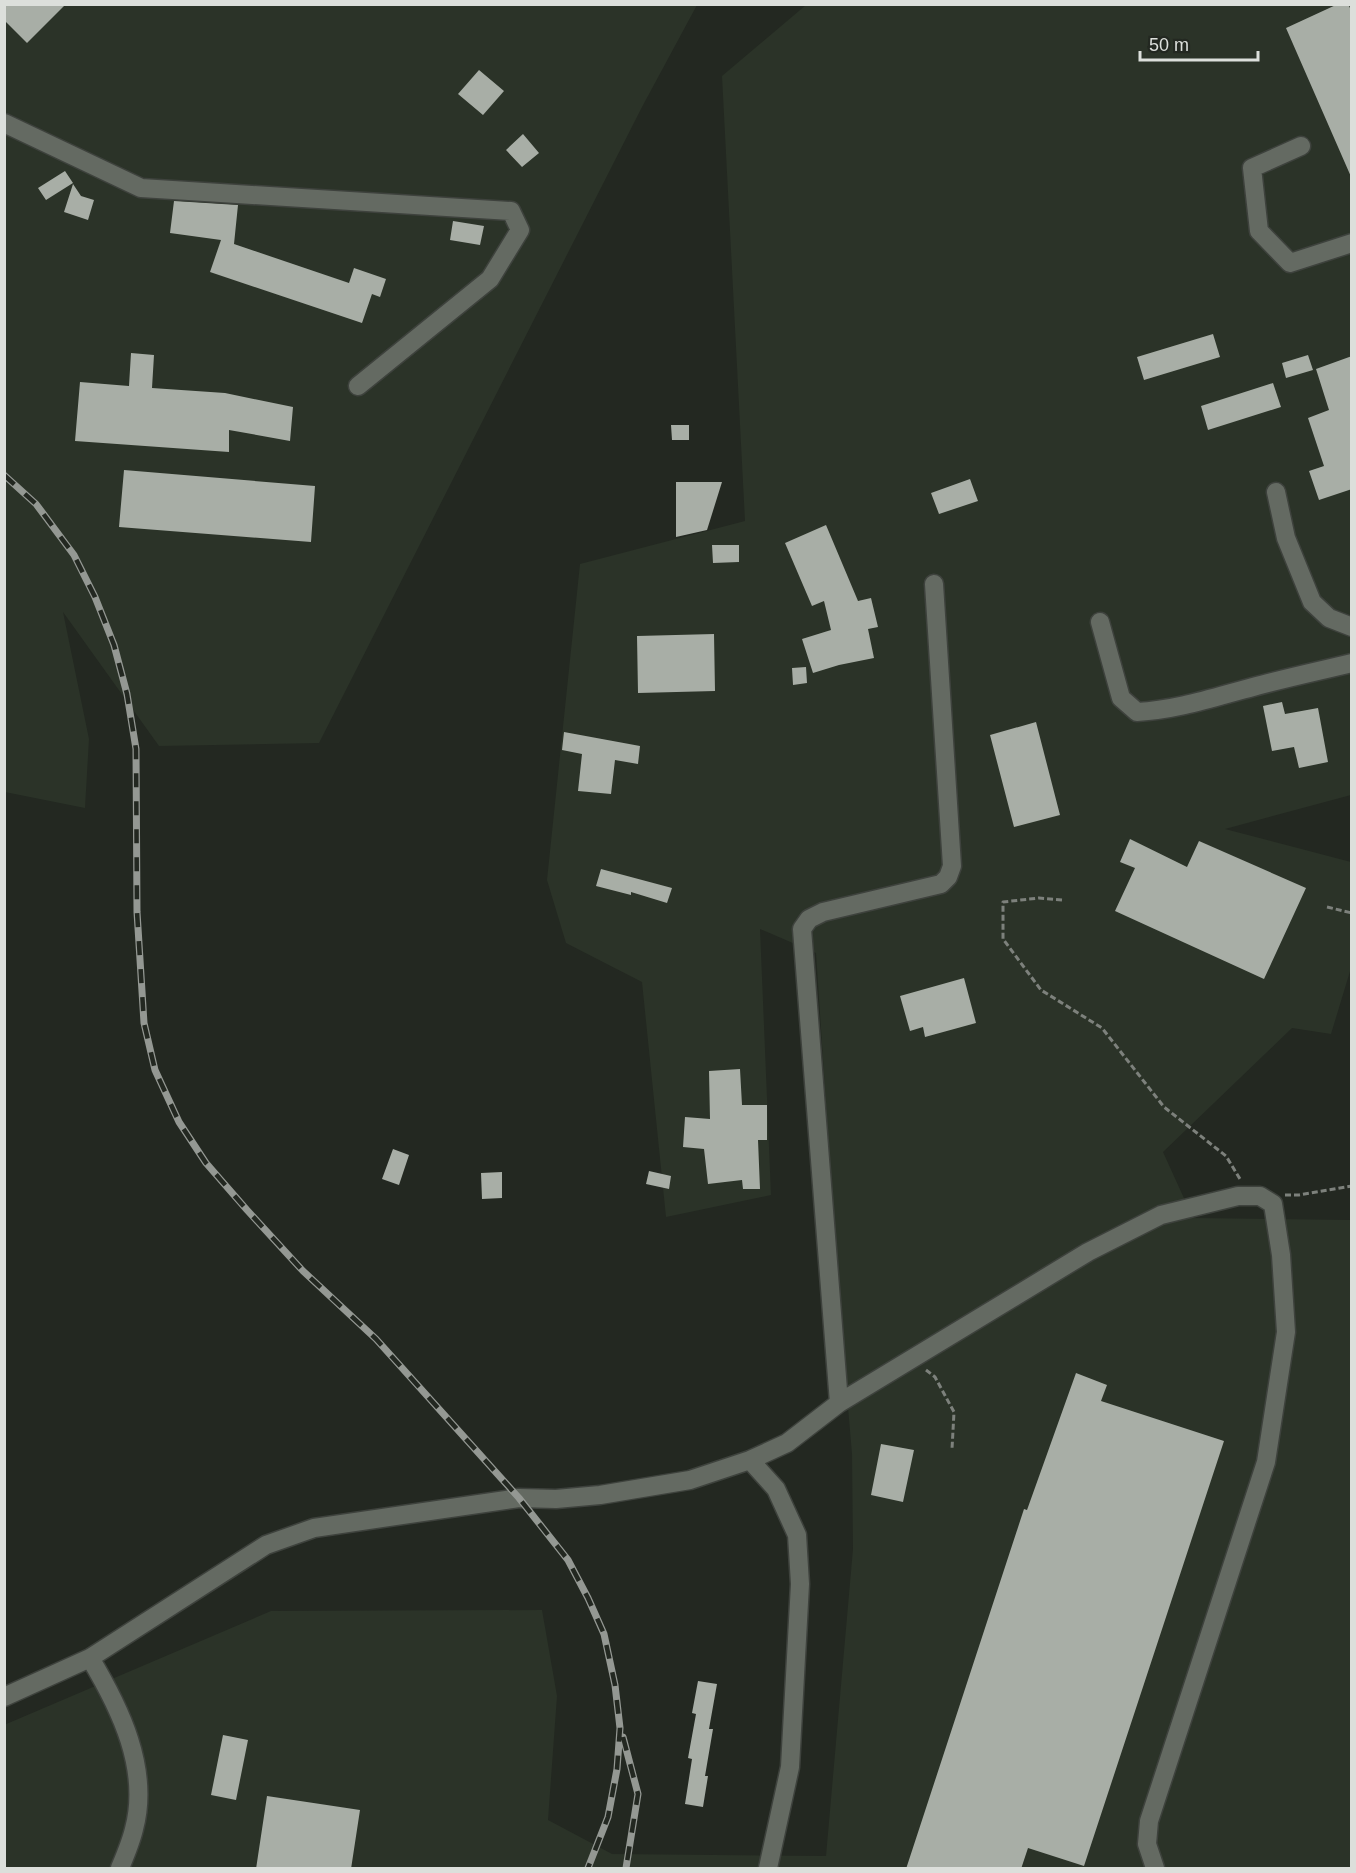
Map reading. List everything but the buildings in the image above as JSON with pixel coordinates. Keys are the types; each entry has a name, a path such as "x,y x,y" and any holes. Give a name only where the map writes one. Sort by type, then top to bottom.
{"street":[{"path":"4,123 141,188 511,211 520,230 490,279 358,386"},
{"path":"1301,146 1251,168 1259,231 1290,263 1352,243"},
{"path":"1276,492 1286,538 1312,602 1329,618 1352,627"},
{"path":"839,1403 802,929 809,919 823,912 941,884 948,877 952,866 934,584"},
{"path":"1100,622 1121,698 1137,712 1155,711 1206,701 1254,686 1352,663"},
{"path":"4,1697 90,1658 266,1545 314,1528 519,1498 556,1499 600,1495 690,1480 750,1460 787,1443 839,1403 1088,1252 1161,1215 1238,1196 1260,1196 1274,1204 1281,1255 1286,1332 1266,1462 1149,1821 1147,1844 1155,1869"},
{"path":"750,1460 776,1489 797,1535 800,1584 790,1767 768,1869"},
{"path":"90,1658 108,1689 131,1745 138,1785 135,1827 120,1869"}],"path":[{"path":"1062,900 1039,898 1003,902 1003,939 1041,990 1102,1029 1164,1107 1226,1156 1237,1177 1260,1196 1299,1195 1352,1186"},
{"path":"1327,907 1352,913"},
{"path":"913,1360 935,1377 954,1412 952,1449"}],"shaded area":[{"path":"4,5 697,5 642,107 319,743 159,746 63,612 89,739 85,808 5,792"},
{"path":"806,5 1351,5 1351,795 1225,829 1351,862 1351,968 1331,1034 1292,1028 1163,1152 1193,1218 1351,1220 1351,1868 5,1868 4,1725 271,1611 542,1610 557,1696 548,1820 612,1854 826,1856 853,1549 852,1454 839,1302 816,953 760,929 771,1195 666,1217 642,982 566,943 547,880 580,564 745,521 722,76"}],"railway":[{"path":"4,475 36,504 74,555 95,597 114,645 127,694 136,749 137,912 144,1023 155,1070 179,1122 206,1163 247,1210 303,1271 376,1339 519,1498 568,1560 604,1634 615,1685 620,1728 617,1769 608,1817 588,1868"},
{"path":"623,1737 638,1794 626,1868"}]}
